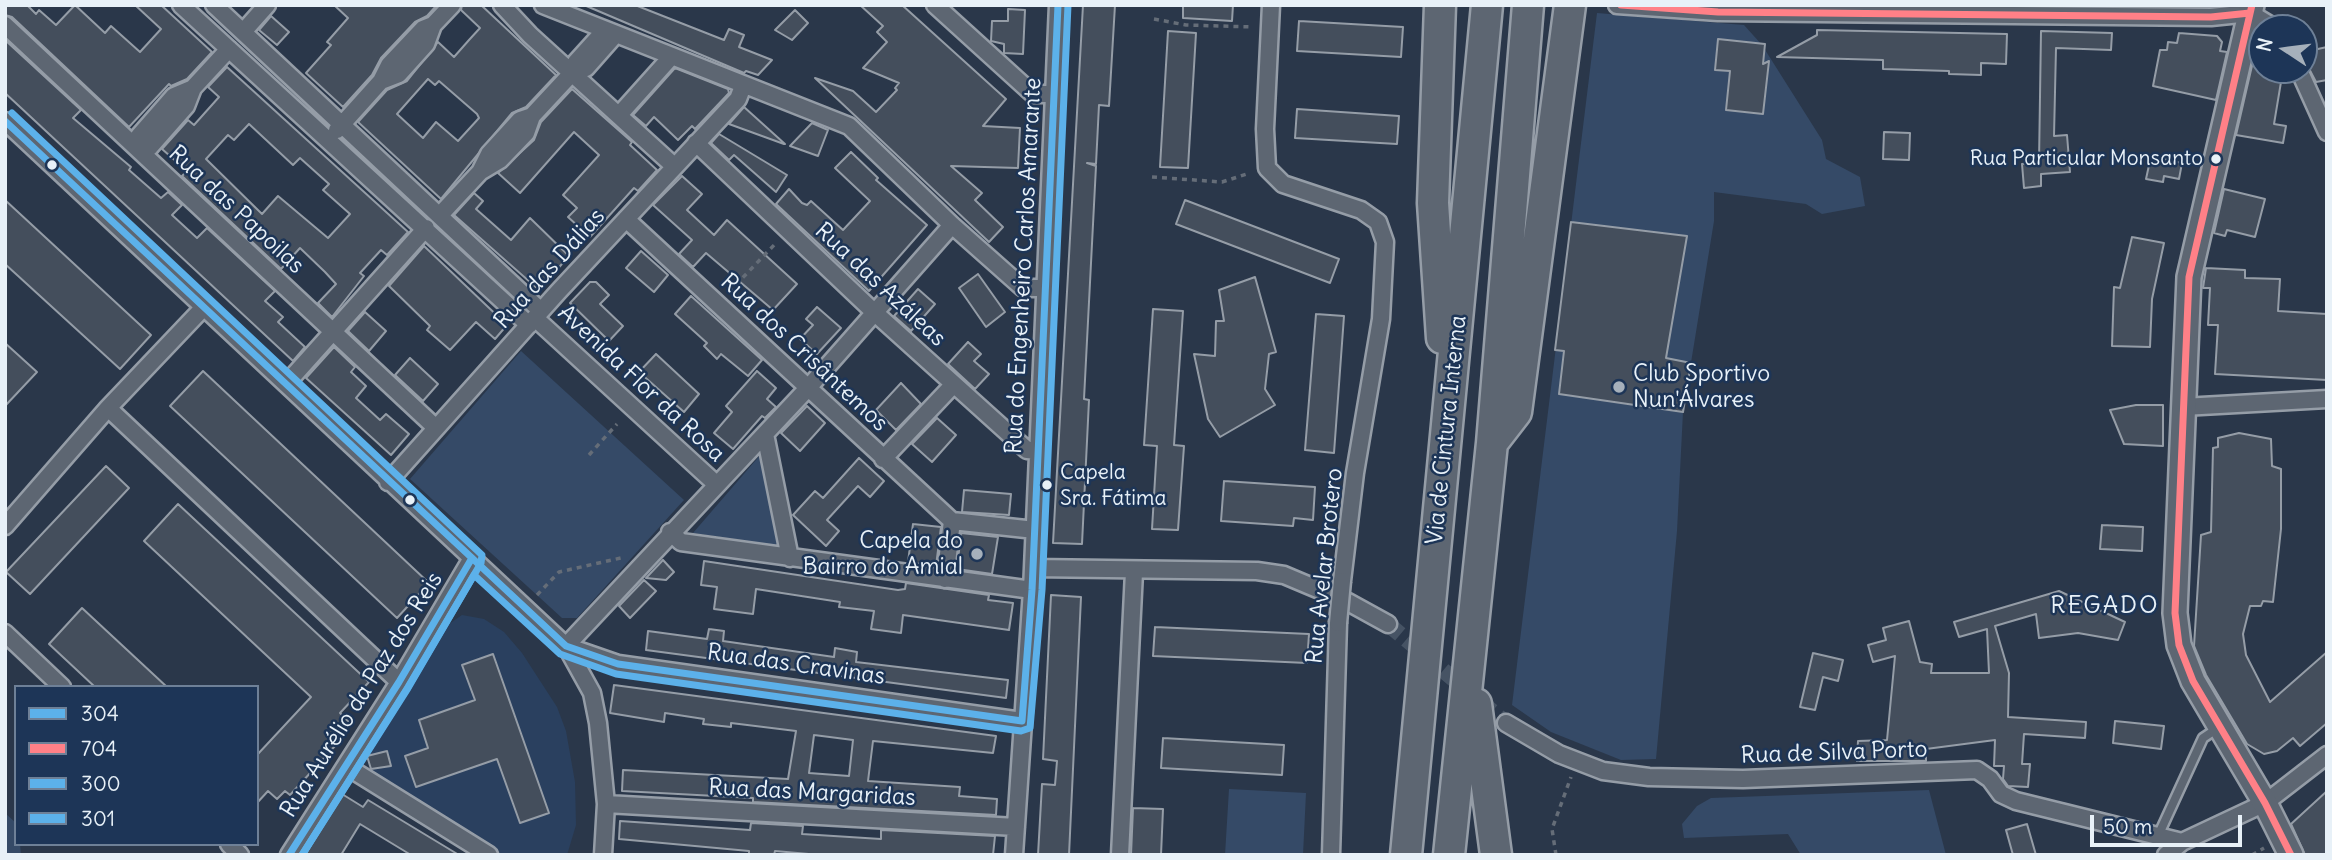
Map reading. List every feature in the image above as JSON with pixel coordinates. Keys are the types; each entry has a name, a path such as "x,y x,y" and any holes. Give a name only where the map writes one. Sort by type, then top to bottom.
{"highway":[{"path":"1440,5 1433,203 1448,412"},
{"name":"Via de Cintura Interna","path":"1405,848 1487,5"},
{"name":"Via de Cintura Interna","path":"1449,855 1492,443 1528,5"},
{"path":"1492,443 1516,412 1570,5"},
{"path":"1469,652 1496,855"}],"street":[{"name":"Avenida Flor da Rosa","path":"181,5 453,255 539,314"},
{"name":"Avenida Flor da Rosa","path":"214,5 467,240 539,314 716,484"},
{"path":"243,32 267,5"},
{"path":"328,140 381,81 389,65 423,29 433,25 452,5"},
{"path":"502,5 674,166"},
{"path":"544,5 849,126 952,225 1024,288 1045,288"},
{"path":"935,5 1033,94 1054,94"},
{"name":"Rua do Engenheiro Carlos Amarante","path":"1014,855 1032,590 1058,5"},
{"path":"1268,168 1265,129 1271,5"},
{"path":"1617,5 2211,17 2251,9 2189,277 2176,624 2179,645 2193,681 2265,803 2291,855"},
{"name":"Rua das Papoilas","path":"5,24 436,428"},
{"path":"440,215 480,172 489,154 512,128 520,120 532,116 572,73 576,62 610,32"},
{"path":"137,148 139,136 174,96 192,88 229,49"},
{"path":"619,115 671,57"},
{"path":"264,81 279,65"},
{"path":"2305,84 2327,132"},
{"name":"Rua das Dálias","path":"388,482 738,99 743,86"},
{"path":"5,121 566,646 592,693 606,804 603,855"},
{"name":"Rua das Azáleas","path":"696,143 874,312 1027,450 1038,451"},
{"name":"Rua Avelar Brotero","path":"1268,168 1283,184 1361,210 1378,222 1385,242 1385,284 1372,390 1356,473 1338,623 1331,855"},
{"path":"391,198 406,183"},
{"name":"Rua dos Crisântemos","path":"626,219 952,521"},
{"path":"566,646 670,532 808,388 952,225"},
{"path":"286,384 426,228"},
{"path":"453,255 467,240"},
{"path":"5,526 108,408 205,306"},
{"path":"883,458 954,384"},
{"path":"2183,407 2327,399"},
{"path":"108,408 399,682"},
{"path":"765,434 790,558"},
{"path":"945,579 952,521 1035,530"},
{"path":"670,532 681,542 1032,590"},
{"name":"Rua Aurélio da Paz dos Reis","path":"289,855 399,682 472,558"},
{"path":"1033,568 1134,572 1257,571 1284,575 1348,602 1388,624"},
{"path":"1120,855 1134,572"},
{"path":"5,633 60,685"},
{"name":"Rua das Cravinas","path":"566,646 618,664 1022,721"},
{"name":"Rua de Silva Porto","path":"1506,723 1559,754 1603,771 1676,778 1744,779 1977,770 1990,779 2001,794 2015,801 2182,842"},
{"path":"2166,855 2182,842 2265,803 2327,755"},
{"path":"346,766 489,855"},
{"name":"Rua das Margaridas","path":"606,804 1016,827"}],"lane":[{"path":"2158,836 2203,738 2221,727"}],"path":[{"path":"1154,19 1186,25 1270,27"},
{"path":"1152,177 1222,182 1268,168"},
{"path":"717,303 788,231"},
{"path":"589,455 617,424"},
{"path":"537,595 559,572 634,555"},
{"path":"1556,855 1552,829 1576,760"}],"shaded area":[{"name":"Club Sportivo Nun'Álvares","path":"1597,13 1744,25 1762,45 1822,140 1826,159 1860,177 1865,206 1822,214 1806,204 1714,192 1714,221 1683,412 1677,531 1656,759 1621,760 1551,732 1512,705"},
{"path":"521,351 684,500 577,618 562,618 410,479"},
{"path":"762,453 778,546 693,533"},
{"path":"462,615 484,619 504,632 522,653 557,707 566,731 575,782 576,825 567,855 503,855 389,787 377,783 371,771 368,754 449,624"},
{"path":"1229,789 1306,793 1303,855 1225,855"},
{"path":"1929,790 1946,855 1801,855 1788,834 1684,838 1682,824 1697,806 1711,798"},
{"path":"5,813 14,821 14,846 20,846 21,855 5,855"}],"building":[{"path":"5,5 27,5 36,14 39,10 56,25 75,5 105,33 111,26 140,52 161,29 135,5 161,5 212,52 187,79 171,86 169,84 129,127 12,17 5,15"},
{"path":"334,5 437,5 427,16 415,22 381,58 372,75 343,107 306,73 331,45 327,42 348,18"},
{"path":"462,5 481,5 556,75 526,107 512,113 441,199 358,122 387,90 407,81 438,42 454,57 480,28 461,10","holes":["428,79 435,85 439,81 479,118 458,141 436,122 423,138 397,114"]},
{"path":"584,5 635,5 724,40 729,29 744,35 739,47 772,60 758,75 746,71 744,73"},
{"path":"860,5 902,5 1006,99 983,126 1020,128 1018,168 951,166 982,193 975,200 1003,227 989,242 815,78 853,91 876,112 897,90 895,88 899,83 863,68 887,42 877,32 883,26"},
{"path":"1083,5 1115,5 1109,106 1099,105 1096,164 1087,163 1096,166 1084,399 1089,400 1082,544 1053,543"},
{"path":"1183,5 1233,5 1232,21 1183,18"},
{"path":"1008,9 1025,10 1023,54 1004,53 1004,44 991,41 992,21 1008,21"},
{"path":"795,10 808,23 792,40 775,30"},
{"path":"271,16 289,32 277,45 259,30"},
{"path":"1299,21 1403,27 1401,57 1297,51"},
{"path":"1817,30 2007,34 2006,64 1981,63 1981,75 1883,69 1883,60 1777,57 1817,35"},
{"path":"1168,31 1196,33 1188,168 1160,167"},
{"path":"2041,31 2112,33 2111,50 2056,48 2054,136 2067,135 2070,172 2041,174 2041,186 2024,188 2022,164 2039,162"},
{"path":"2179,33 2217,36 2222,42 2220,51 2227,52 2216,100 2153,86 2160,50 2167,50 2168,42 2177,43"},
{"path":"1718,39 1765,44 1763,64 1769,61 1763,114 1726,110 1730,71 1715,70"},
{"path":"5,40 81,110 73,118 131,167 129,170 161,198 168,192 182,205 172,215 197,238 207,228 275,291 265,301 283,317 278,322 305,347 293,361 5,93"},
{"path":"2327,47 2327,80 2318,82 2318,49"},
{"path":"227,67 408,232 387,255 381,250 360,273 364,276 332,317 318,303 336,284 325,272 300,248 281,269 182,176 187,171 162,149 188,120 194,125 219,97 208,87","holes":["249,124 293,165 300,158 329,184 323,190 350,214 328,238 278,196 262,214 206,159 228,135 234,140"]},
{"path":"675,68 728,89 729,93 695,129 692,126 678,140 654,117 646,126 633,115"},
{"path":"2248,83 2281,84 2274,124 2286,126 2283,143 2236,135"},
{"path":"572,89 632,142 630,145 657,170 638,191 634,188 590,237 568,217 577,208 563,195 599,155 574,132 520,193 498,173 534,140 541,122"},
{"path":"744,107 785,144 729,124"},
{"path":"1297,109 1399,116 1397,144 1295,138"},
{"path":"812,123 828,130 818,156 790,146"},
{"path":"1884,132 1910,133 1909,160 1883,159"},
{"path":"719,134 787,175 776,192 734,155 729,160 711,143"},
{"path":"851,152 878,178 876,180 927,225 869,291 776,204 789,189 802,203 807,205 811,201 843,230 870,201 835,168"},
{"path":"2151,156 2182,163 2179,179 2164,176 2163,182 2146,179"},
{"path":"682,176 702,194 687,210 714,235 727,220 797,284 773,310 706,253 693,267 679,254 692,240 653,205"},
{"path":"2224,189 2265,199 2255,237 2227,230 2225,236 2214,233"},
{"path":"474,193 483,201 476,209 511,240 530,218 569,256 539,290 454,215"},
{"path":"5,200 151,335 120,369 5,264"},
{"path":"1185,200 1339,259 1330,283 1176,224"},
{"path":"1571,222 1687,236 1666,358 1691,363 1683,412 1559,394 1564,351 1555,350"},
{"path":"2132,237 2164,243 2152,299 2150,347 2112,346 2114,287 2120,288"},
{"path":"424,246 507,325 495,339 476,322 450,350 427,330 430,326 389,286"},
{"path":"641,251 668,275 654,292 626,268"},
{"path":"2206,268 2245,270 2245,278 2280,279 2278,311 2327,314 2327,380 2215,374 2218,325 2208,325 2210,288 2203,288"},
{"path":"978,274 1005,312 986,327 959,288"},
{"path":"1255,277 1276,352 1269,354 1265,389 1275,405 1220,437 1208,419 1194,354 1215,356 1216,321 1224,321 1219,290"},
{"path":"590,282 596,282 609,295 600,304 623,326 609,341 570,303"},
{"path":"918,289 935,304 911,331 894,316"},
{"path":"691,296 762,360 748,376 721,354 717,359 704,346 707,343 675,314"},
{"path":"817,307 841,328 817,354 800,339 813,325 806,319"},
{"path":"1153,309 1183,311 1174,445 1184,446 1178,530 1152,529 1157,446 1144,445"},
{"path":"365,312 386,331 369,351 348,331"},
{"path":"1316,314 1344,316 1334,453 1305,450"},
{"path":"968,342 981,354 974,361 989,374 975,389 948,364"},
{"path":"5,343 37,372 5,406"},
{"path":"334,347 355,367 351,372 366,386 356,398 380,420 386,414 409,434 391,455 306,378"},
{"path":"656,354 699,394 684,412 639,372"},
{"path":"410,358 438,384 423,401 395,375"},
{"path":"203,371 429,583 397,618 170,406"},
{"path":"757,371 776,388 767,399 776,407 765,418 762,416 733,449 714,433 732,412 726,406"},
{"path":"901,383 921,404 896,430 876,410"},
{"path":"2136,405 2163,405 2163,446 2124,444 2110,410"},
{"path":"807,406 825,423 800,451 781,433"},
{"path":"937,418 956,435 932,462 912,444"},
{"path":"2239,433 2271,439 2272,466 2281,469 2281,529 2273,602 2263,601 2261,606 2250,606 2243,634 2246,655 2270,702 2327,652 2327,723 2300,746 2293,738 2277,751 2264,754 2247,744 2206,675 2194,646 2201,535 2211,532 2213,448 2218,447 2218,438"},
{"path":"859,458 884,481 870,497 858,486 827,520 839,531 826,546 793,515 815,491 823,498"},
{"path":"106,466 129,488 30,594 6,572"},
{"path":"1224,481 1315,487 1313,520 1294,518 1293,526 1221,521"},
{"path":"964,490 1011,494 1009,515 962,512"},
{"path":"178,504 369,682 340,713 349,722 341,730 346,734 290,795 285,791 277,799 268,791 259,801 259,753 311,697 144,541"},
{"path":"913,524 941,527 936,566 908,562"},
{"path":"2102,525 2143,527 2142,551 2100,549"},
{"name":"Capela do Bairro do Amial","path":"961,533 998,537 992,574 957,569"},
{"path":"663,560 674,572 666,580 646,578"},
{"path":"704,561 898,590 905,589 906,583 989,595 988,600 1013,603 1009,630 903,615 901,633 871,629 874,611 839,607 840,602 756,589 753,614 714,609 717,587 701,585"},
{"path":"644,580 656,591 630,618 619,606"},
{"path":"2059,591 2125,622 2118,640 2078,633 2039,638 2036,614 1995,626 2009,673 2008,717 2086,722 2085,738 2024,734 2022,764 2030,764 2028,787 2008,786 2003,779 2004,766 1994,766 1995,740 1926,749 1926,761 1857,761 1858,741 1887,740 1895,656 1873,662 1868,645 1886,640 1883,628 1909,621 1920,662 1932,664 1931,673 1989,673 1987,629 1959,637 1954,622"},
{"path":"1051,595 1081,597 1069,855 1038,855 1042,784 1055,785 1057,761 1043,759"},
{"path":"82,608 165,685 93,685 49,644"},
{"path":"1155,627 1309,634 1307,663 1153,656"},
{"path":"709,629 724,631 723,641 834,657 835,648 857,652 856,662 1008,680 1006,698 646,650 648,631 707,639"},
{"path":"1813,653 1843,660 1838,681 1823,677 1815,710 1800,707"},
{"path":"493,654 549,813 520,823 497,759 416,787 405,756 428,748 419,720 475,700 462,665"},
{"path":"614,685 996,736 993,753 873,741 868,781 960,787 959,796 997,799 996,815 753,802 753,798 622,791 623,770 788,779 796,731 731,723 731,727 703,724 704,719 665,713 664,722 610,713","holes":["814,735 853,740 849,776 809,773"]},
{"path":"2115,721 2164,726 2161,749 2113,743"},
{"path":"1163,738 1284,745 1282,775 1161,768"},
{"path":"387,751 391,766 371,769 367,756"},
{"path":"2327,791 2327,855 2305,855 2291,824"},
{"path":"342,794 363,807 368,800 459,855 411,855 360,824 341,855 305,855"},
{"path":"1133,808 1163,809 1161,855 1131,855"},
{"path":"620,821 750,830 751,823 803,826 802,834 881,839 881,830 995,836 993,855 820,855 775,851 774,855 749,855 749,851 619,839"},
{"path":"2027,824 2036,855 2013,855 2006,830"}],"tunnel":[{"path":"1388,624 1506,723"}],"transit line":[{"name":"304","path":"5,121 566,646 618,664 1022,721 1032,590 1058,5"},
{"name":"300","path":"302,855 408,688 474,575 560,654 616,674 1021,731 1030,728 1042,590 1068,5"},
{"name":"704","path":"1621,5 1718,12 2211,17 2250,13"},
{"name":"704","path":"2252,5 2189,277 2175,613 2179,645 2193,681 2265,803 2291,855"},
{"name":"301","path":"12,113 482,555 481,563 408,687 302,855"},
{"name":"304","path":"289,855 399,682 472,558"}],"place":[{"name":"Rua Particular Monsanto","path":"2216,159"},
{"name":"Club Sportivo Nun'Álvares","path":"1619,387"},
{"name":"Capela Sra. Fátima","path":"1047,485"},
{"name":"Capela do Bairro do Amial","path":"977,554"}],"district":[{"name":"REGADO","path":"2105,606"}]}
